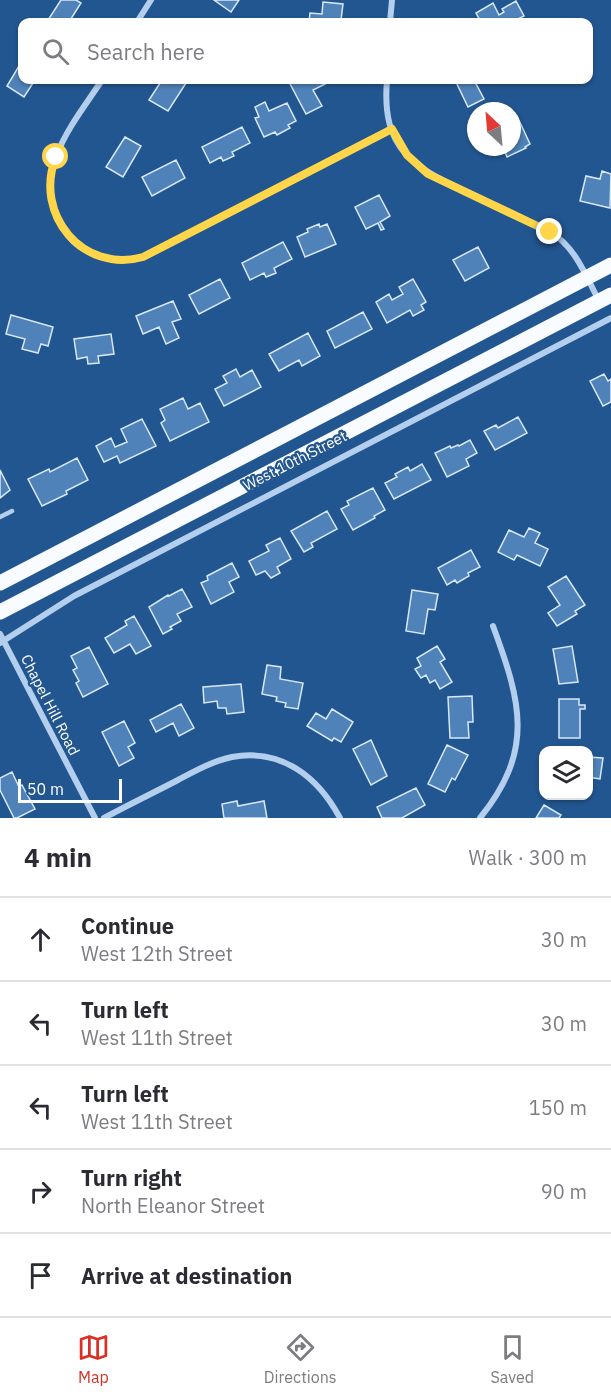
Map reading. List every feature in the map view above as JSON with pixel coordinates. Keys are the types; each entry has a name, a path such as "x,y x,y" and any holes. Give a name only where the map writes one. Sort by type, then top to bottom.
{"main road":[{"name":"West 10th Street","path":"0,583 611,266"},
{"name":"West 10th Street","path":"0,612 605,298"}],"street":[{"path":"140,18 151,0"},
{"path":"390,18 392,0"},
{"path":"100,84 58,151 51,176 51,195 56,214 73,242 90,253 109,259 130,260 143,257 392,129"},
{"path":"387,84 386,106 392,129 407,155 428,174 563,240 587,278 605,298"},
{"name":"West 10th Street","path":"2,643 74,597 611,318"},
{"path":"480,818 496,796 508,773 517,735 518,715 514,689 493,626"},
{"name":"Chapel Hill Road","path":"0,634 2,643 95,818"},
{"path":"104,818 207,765 231,757 244,756 264,757 283,762 305,774 324,791 339,818"}],"lane":[{"path":"0,517 12,511"}],"building":[{"path":"61,0 76,0 81,3 72,18 49,18"},
{"path":"214,0 239,0 231,12"},
{"path":"516,1 524,16 520,18 479,18 476,13 493,3 499,15 504,12 502,9"},
{"path":"323,2 343,4 341,18 309,18 310,13 322,14"},
{"path":"18,68 18,84 32,84 24,97 7,86"},
{"path":"159,84 185,84 168,111 149,100"},
{"path":"290,84 325,84 313,90 322,106 306,114"},
{"path":"457,84 476,84 484,99 478,102 467,102 467,105"},
{"path":"265,102 269,111 287,103 296,121 288,125 290,128 277,135 275,132 264,137 255,118 259,117 255,107"},
{"path":"521,125 530,144 521,150"},
{"path":"242,127 250,143 232,152 234,156 223,161 221,157 210,163 202,147"},
{"path":"125,137 141,146 123,177 106,167"},
{"path":"176,160 185,178 152,196 142,177"},
{"path":"602,171 611,174 610,208 580,201 586,176 600,179"},
{"path":"379,195 390,216 380,222 384,229 381,230 378,223 366,229 355,207"},
{"path":"319,224 320,227 327,224 336,244 305,257 297,237 308,232 307,229"},
{"path":"283,242 292,259 274,268 276,273 266,277 264,273 250,280 242,263"},
{"path":"478,247 489,268 465,281 453,260"},
{"path":"220,279 230,298 199,314 189,295"},
{"path":"413,279 426,302 421,305 424,310 413,316 410,310 387,323 376,302 389,294 392,300 403,294 399,287"},
{"path":"173,301 181,319 172,322 179,338 166,344 159,327 143,334 136,316"},
{"path":"363,312 372,329 335,348 327,331"},
{"path":"11,315 53,327 48,346 41,344 38,353 22,349 25,339 6,334"},
{"path":"308,333 320,356 302,366 299,360 279,371 269,354"},
{"path":"111,334 114,354 98,356 99,363 88,364 87,357 77,359 74,339"},
{"path":"236,369 240,377 252,370 261,387 224,406 215,389 227,383 223,376"},
{"path":"604,374 608,381 611,379 611,402 603,406 590,381"},
{"path":"183,398 188,409 200,403 209,422 170,441 161,423 165,420 160,409"},
{"path":"518,417 527,433 495,450 484,431 496,425 498,428"},
{"path":"142,419 156,446 120,463 117,456 104,462 96,446 111,438 115,447 127,442 121,429"},
{"path":"470,440 477,453 466,459 469,466 447,477 435,453"},
{"path":"77,458 88,480 66,491 67,494 42,506 28,479 49,469 50,472"},
{"path":"422,464 431,480 394,499 385,483 397,477 395,474 408,467 410,471"},
{"path":"0,470 10,490 0,498"},
{"path":"373,488 385,510 353,530 341,509 349,505 347,501"},
{"path":"327,511 337,529 311,543 313,547 304,552 291,531"},
{"path":"529,528 540,533 535,543 548,549 540,566 517,555 514,560 498,552 509,530 524,537"},
{"path":"280,538 291,559 277,567 280,573 271,578 265,571 256,575 249,561 269,551 266,545"},
{"path":"471,550 480,567 468,573 469,576 457,583 455,580 447,585 438,568"},
{"path":"232,563 239,577 229,582 234,592 211,604 201,583 208,580 207,576"},
{"path":"566,576 585,605 575,611 577,614 557,626 548,613 560,605 548,587"},
{"path":"182,589 192,607 177,614 181,621 163,634 149,607"},
{"path":"412,590 438,594 435,610 428,609 424,634 406,631"},
{"path":"134,616 151,646 136,654 130,644 114,653 105,638 127,625 125,621"},
{"path":"437,646 445,659 440,662 452,682 440,689 435,680 430,683 426,675 421,678 415,669 421,666 417,658"},
{"path":"572,646 578,682 559,684 553,649"},
{"path":"89,647 108,684 83,697 76,683 79,681 73,670 77,668 71,656"},
{"path":"267,665 281,667 280,679 303,683 298,709 285,707 286,703 276,701 277,697 262,694"},
{"path":"241,684 244,712 227,714 226,708 218,708 217,701 204,703 203,687"},
{"path":"472,696 473,722 468,722 469,738 450,738 448,697"},
{"path":"559,699 579,699 579,705 585,705 585,709 580,709 580,738 559,738"},
{"path":"181,704 194,728 179,736 173,723 156,732 150,720"},
{"path":"332,709 353,722 341,742 334,738 332,741 307,726 316,713 326,719"},
{"path":"124,721 135,743 128,747 134,758 119,766 102,732"},
{"path":"371,740 387,776 371,785 353,749"},
{"path":"447,745 468,755 455,780 452,778 445,792 428,784"},
{"path":"593,757 603,758 600,779 593,778"},
{"path":"12,772 19,787 22,785 35,809 17,818 14,818 0,790 0,778"},
{"path":"416,788 425,805 402,818 382,818 377,807"},
{"path":"237,801 238,806 264,801 267,818 224,818 222,804"},
{"path":"544,805 561,815 559,818 536,818"}],"route":[{"path":"56,157 53,163 50,189 52,202 62,226 78,246 90,253 109,259 130,260 143,257 392,129 407,155 428,174 550,232"}]}
